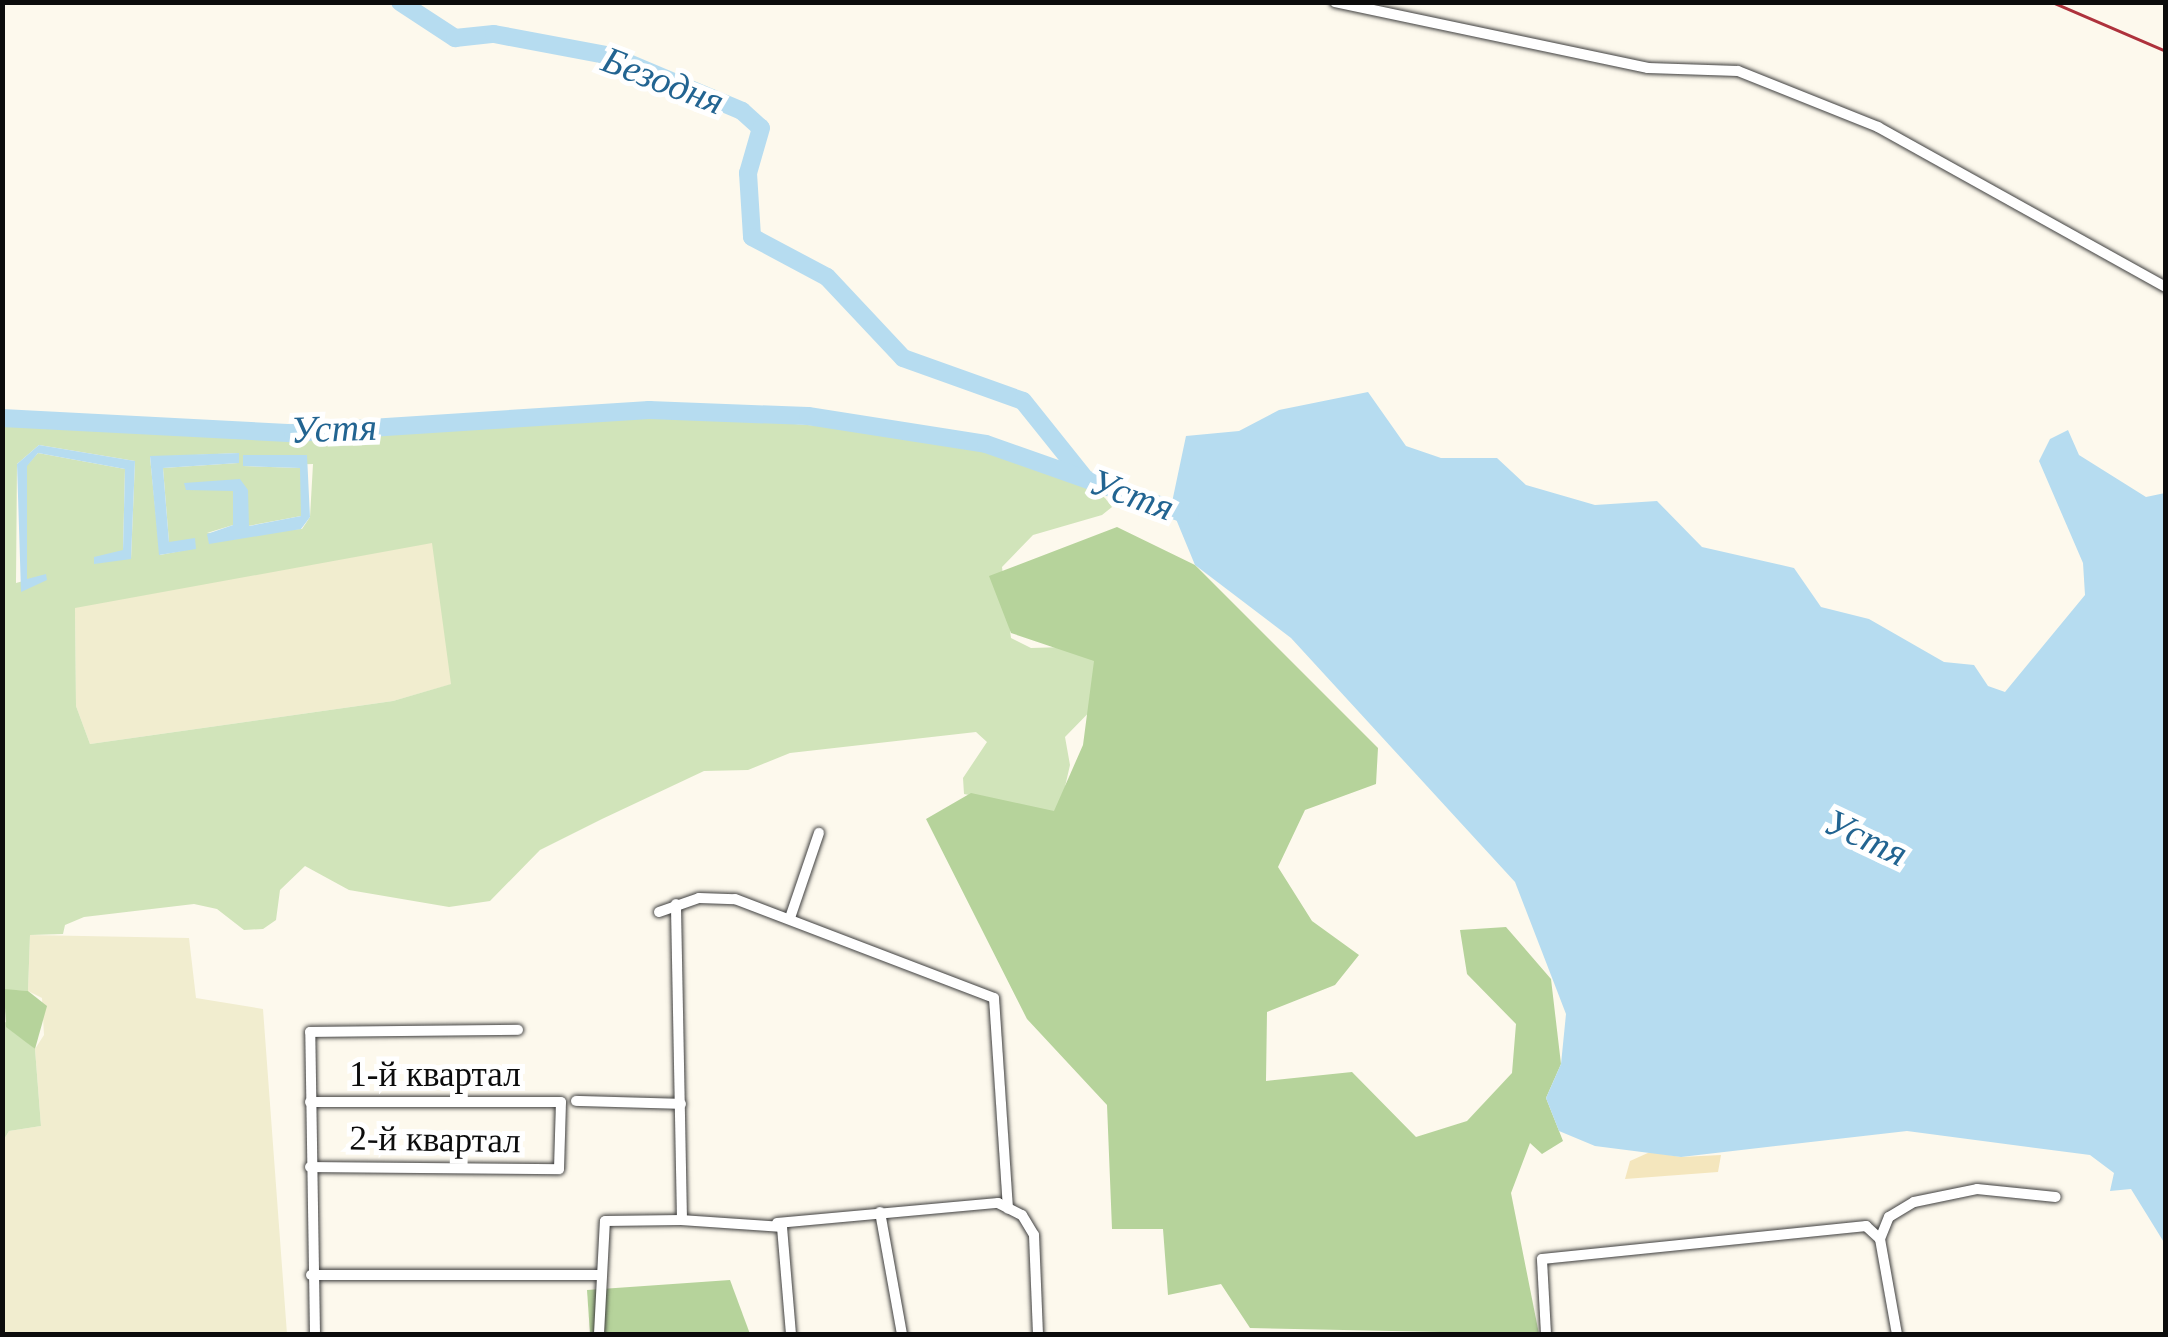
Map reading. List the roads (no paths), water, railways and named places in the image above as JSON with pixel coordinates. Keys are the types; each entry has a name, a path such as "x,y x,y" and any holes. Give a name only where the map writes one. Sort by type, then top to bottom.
{"street":[{"path":"1335,2 1648,68 1738,72 1878,128 2166,286"},
{"path":"790,918 820,833"},
{"path":"659,912 676,904 735,898 994,998 1008,1208 1034,1235 1038,1334"},
{"path":"676,904 682,1220"},
{"name":"1-й квартал","path":"518,1030 315,1028 310,1102 561,1102 559,1169"},
{"path":"576,1101 681,1104"},
{"path":"310,1102 315,1334"},
{"name":"2-й квартал","path":"310,1167 559,1169"},
{"path":"1898,1334 1880,1239 1889,1217 1914,1202 1977,1189 2056,1197"},
{"path":"599,1334 598,1275 605,1221 682,1220 729,1228 880,1212 1008,1208"},
{"path":"880,1212 902,1334"},
{"path":"777,1223 785,1235 790,1334"},
{"path":"1546,1334 1542,1258 1866,1226 1880,1239"},
{"path":"311,1275 598,1275"}],"water":[{"path":"1368,392 1406,446 1441,458 1497,458 1526,485 1595,505 1657,501 1702,547 1794,568 1821,607 1869,619 1944,662 1974,665 1988,686 2005,692 2085,595 2083,563 2039,461 2050,439 2068,430 2079,455 2146,497 2165,493 2165,1244 2131,1189 2110,1191 2114,1173 2090,1155 1907,1131 1681,1157 1595,1146 1559,1131 1546,1098 1561,1064 1566,1014 1515,882 1291,638 1195,565 1171,507 1186,436 1239,431 1279,410"},
{"path":"39,445 135,461 131,559 94,564 94,557 123,550 125,469 38,453 27,466 27,579 46,574 47,580 21,592 17,464"},
{"path":"239,453 239,463 163,468 169,542 195,538 196,549 159,555 150,456"},
{"path":"243,455 307,455 310,517 301,529 209,544 207,534 233,525 233,491 186,490 184,483 240,479 248,490 249,526 301,516 300,468 243,466"}],"waterway":[{"name":"Безодня","path":"400,2 455,38 494,34 612,56 742,111 761,128 748,173 752,237 827,277 903,358 1023,401 1083,476"},
{"name":"Устя","path":"2,418 293,433 649,410 808,416 986,444 1190,516"}],"railway":[{"path":"2052,2 2166,51"}]}
